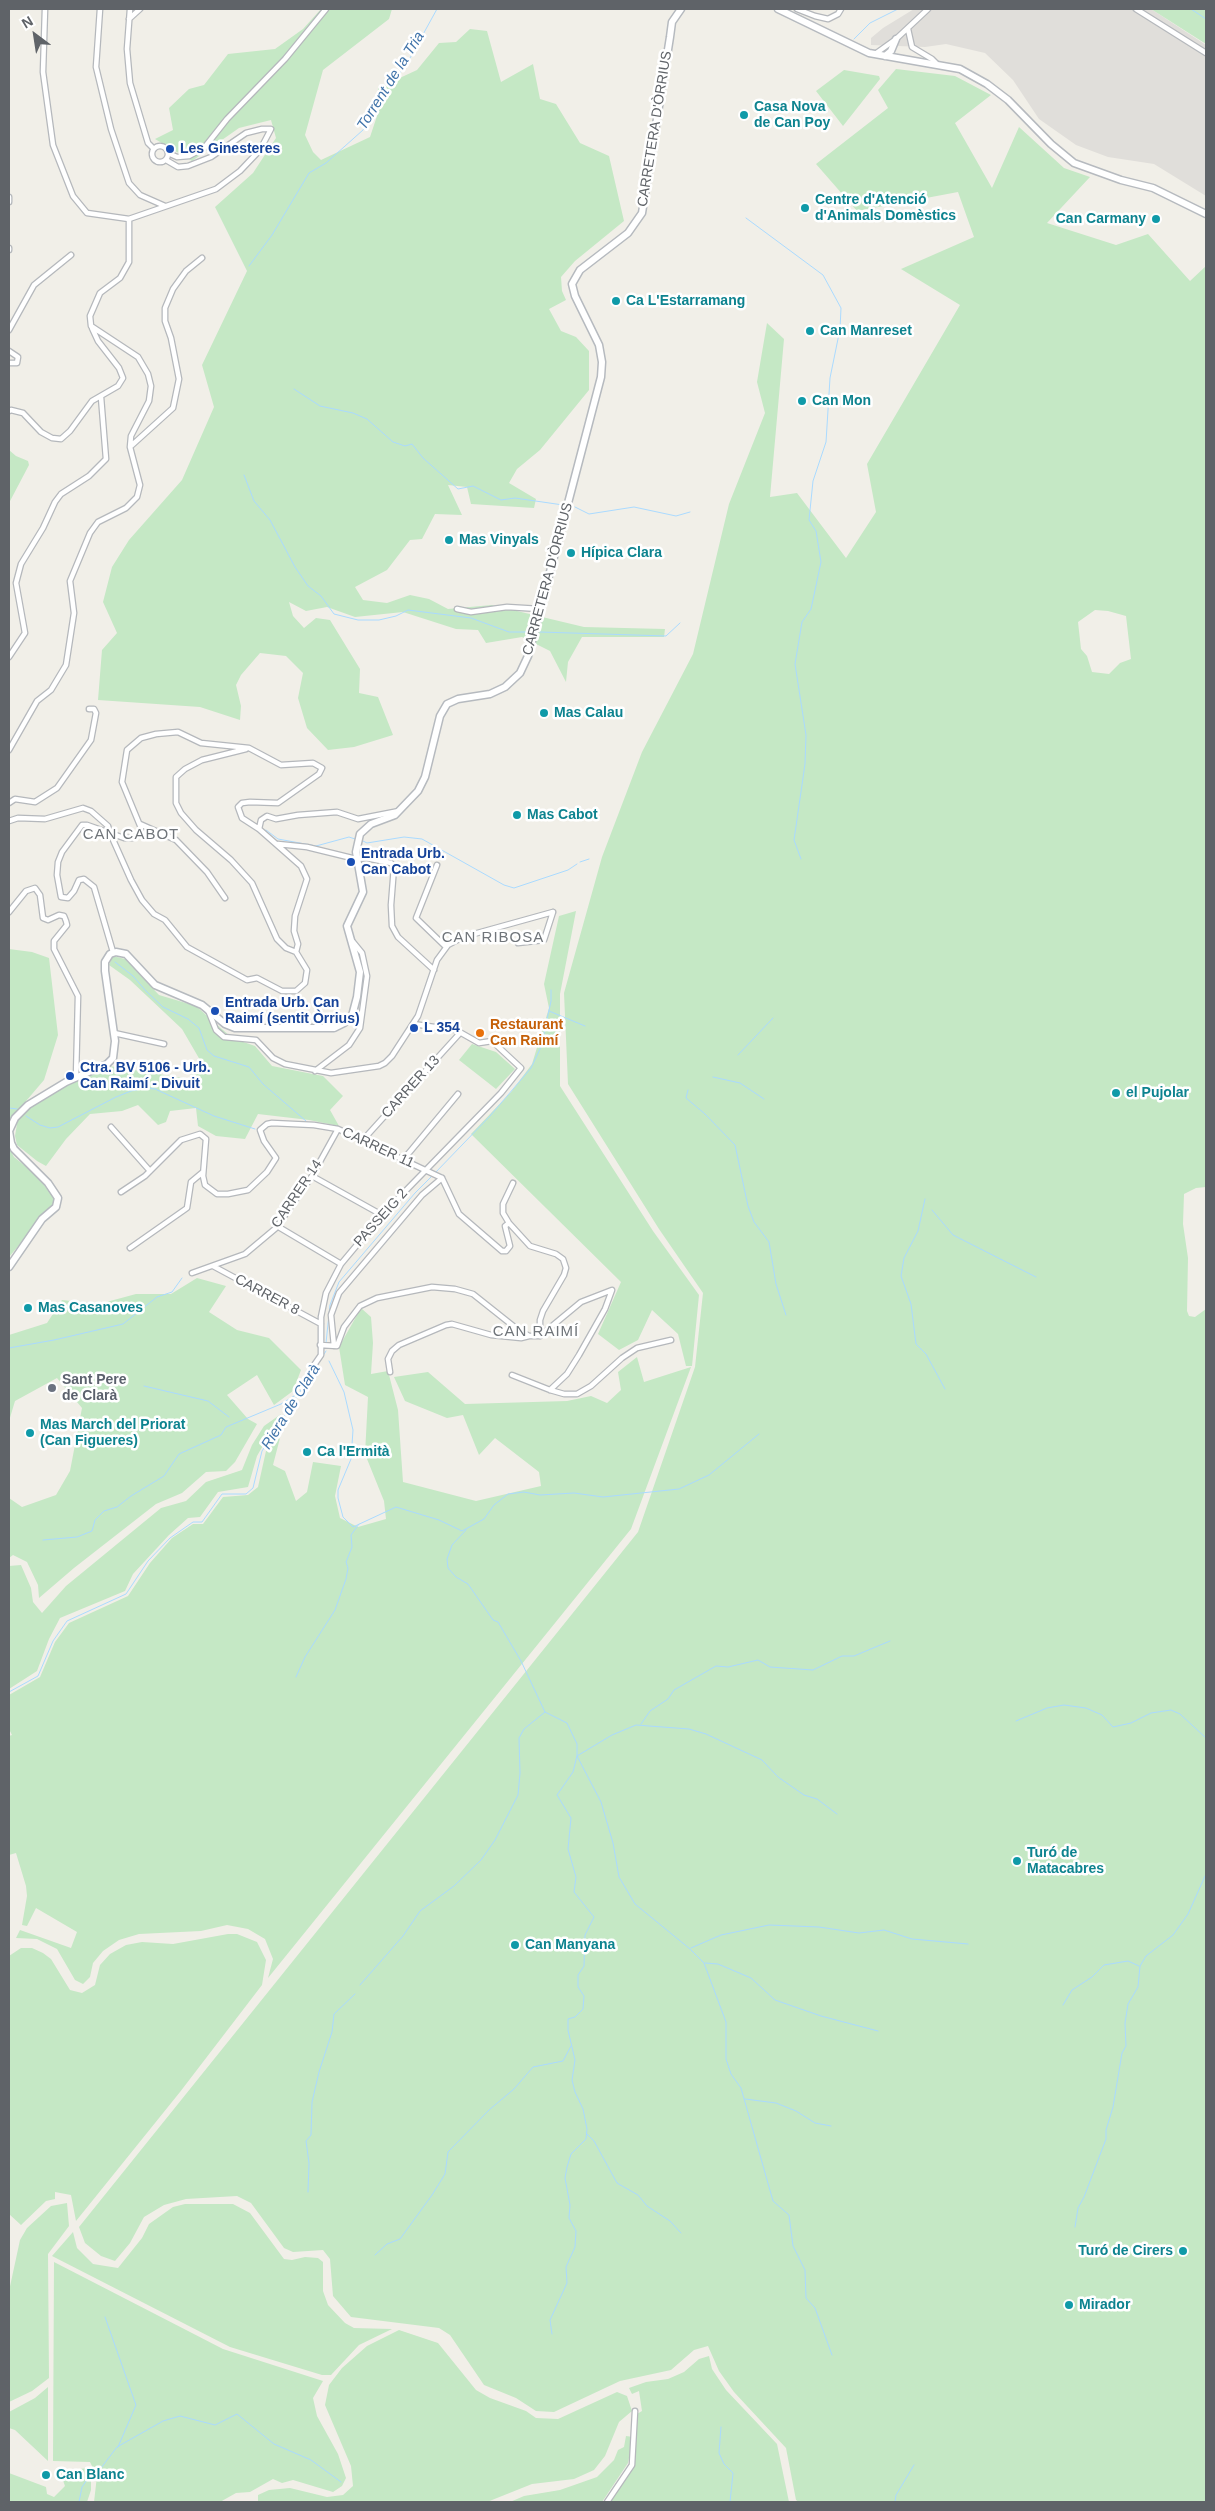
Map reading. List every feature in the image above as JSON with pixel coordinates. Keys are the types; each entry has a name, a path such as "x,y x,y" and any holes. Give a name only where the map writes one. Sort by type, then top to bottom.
{"street":[{"path":"45,9 43,72 47,114 55,155 73,196 87,213 129,219 165,206 190,200 216,189 240,171 260,150 271,129 246,133 211,157 188,166 178,166 166,160 156,161 152,154 154,149 161,146 166,149 168,154 166,160"},
{"path":"100,9 96,67 111,129 128,183 140,195 165,206"},
{"path":"130,9 127,49 130,83 148,143 154,149"},
{"path":"128,20 140,9"},
{"path":"168,154 177,157 189,156 204,148 227,119 285,59 326,9"},
{"name":"CARRETERA D'ÒRRIUS","path":"113,952 122,953 130,957 155,985 196,1002 225,1024 240,1029 339,1026 349,1020 354,1012 360,981 360,965 349,937 348,921 363,892 356,859 357,844 365,829 371,824 389,818 400,810 423,784 444,708 451,701 497,691 516,679 528,656 601,377 602,362 599,345 572,284 575,274 628,233 642,213 672,22 680,9"},
{"path":"778,9 856,48 885,56 936,63 960,69 987,84 1008,100 1051,144 1074,162 1121,180 1153,188 1206,214"},
{"path":"797,9 828,19 838,14 841,9"},
{"path":"876,54 908,29 928,9"},
{"path":"1136,9 1206,53"},
{"path":"908,29 912,47 936,63"},
{"path":"885,56 892,51 896,39"},
{"path":"9,197 9,202"},
{"path":"9,411 23,412 41,432 52,438 61,439 70,431 85,408 92,401 118,386 123,378 120,368 98,342 90,316 92,307 100,293 120,278 129,262 129,219"},
{"path":"9,330 34,285 71,256"},
{"path":"130,447 137,438 173,408 176,401 179,379 171,338 165,321 165,308 173,289 186,271 202,258"},
{"path":"9,750 10,744 38,702 51,690 66,665 74,613 70,581 90,533 98,522 126,508 137,496 140,485 130,447 131,436 149,401 151,386 148,374 138,357 92,326"},
{"path":"9,351 18,357 16,363 9,363"},
{"path":"9,658 26,633 16,583 20,564 43,528 55,502 61,494 90,476 106,459 101,397"},
{"path":"457,609 472,612 507,607 540,609"},
{"path":"9,803 15,799 34,802 57,788 91,740 96,713 94,709 90,709"},
{"path":"9,821 18,818 45,819 83,808 108,826 110,833 142,900 154,914 165,920 187,947 247,980 257,978 282,991 296,991 305,982 307,970 296,952 295,916 307,879 302,866 259,829 242,818 238,807 242,803 250,802 278,803 319,774 322,768 313,763 281,765 249,748 201,743 178,732 156,734 141,738 127,750 122,782 139,824 140,834 133,838 124,838 110,833 86,825 77,828 58,862 57,875 60,897 68,898 80,880 84,879 94,887 113,952 106,959 105,971 115,1048 110,1061 76,1076 22,1110 15,1118 10,1131 10,1143 14,1150 38,1173 58,1198 56,1207 42,1219 9,1267"},
{"path":"249,748 202,760 185,769 176,777 176,803 181,813 196,830 231,860 252,883 277,939 286,948 296,952"},
{"path":"259,829 261,820 267,816 276,819 337,812 358,819 400,810"},
{"path":"139,824 176,840 207,872 225,898"},
{"path":"277,844 307,848 356,859 366,858 392,863 394,867 391,905 392,926 398,937 434,970"},
{"path":"437,865 416,918 446,947"},
{"path":"9,912 26,891 35,888 40,895 43,918 48,920 59,915 64,916 67,925 54,941 54,949 78,996 76,1076"},
{"path":"207,1009 216,1030 224,1037 256,1040 278,1061 315,1071 331,1073 385,1063 418,1016 434,970 446,947 463,937 553,912 544,940 518,943"},
{"path":"315,1071 349,1045 360,1028 367,976 362,953 349,937"},
{"path":"413,1024 447,1028 460,1033"},
{"path":"114,1033 164,1044"},
{"name":"PASSEIG 2","path":"310,1371 321,1355 320,1324 326,1293 341,1264 382,1215 501,1093 522,1068 492,1041 479,1043 460,1033"},
{"name":"CARRER 13","path":"362,1141 460,1033"},
{"path":"403,1160 458,1094"},
{"name":"CARRER 11","path":"203,1172 205,1185 217,1194 248,1190 267,1172 276,1158 261,1135 260,1130 263,1126 272,1123 338,1129 442,1178"},
{"path":"111,1127 150,1171"},
{"name":"CARRER 14","path":"192,1273 244,1254 262,1242 277,1226 312,1176 338,1129"},
{"path":"121,1192 150,1171 181,1140 200,1134 206,1139 203,1172 191,1182 187,1208 130,1248"},
{"path":"312,1176 382,1215"},
{"path":"334,1346 331,1315 339,1293 422,1195 442,1178 459,1214 485,1234 502,1251 506,1251 510,1246 505,1226 509,1222"},
{"path":"513,1183 503,1204 503,1213 530,1246 556,1254 563,1259 564,1275 543,1311 540,1320 540,1336"},
{"path":"277,1226 341,1264"},
{"name":"CARRER 8","path":"213,1266 320,1324"},
{"path":"320,1345 337,1346 344,1327 360,1306 377,1298 432,1287 454,1289 472,1294 529,1336"},
{"path":"390,1372 388,1359 392,1351 399,1345 446,1325 452,1324 491,1335 521,1338 540,1336 582,1302 612,1290 605,1309 579,1355 567,1374 550,1390"},
{"path":"512,1374 550,1390 564,1394 577,1394 591,1386 622,1358 637,1348 671,1340"},
{"path":"608,2502 632,2465 635,2411"}],"shaded area":[{"path":"914,9 1151,9 1206,45 1206,196 1154,164 1108,157 1076,145 1039,119 1013,80 985,53 946,44 925,47 871,45 871,38 883,28"}],"green space":[{"path":"321,9 392,9 389,19 323,70 305,135 313,152 321,160 370,137 379,110 378,88 417,70 439,43 456,42 470,29 487,31 501,82 533,64 540,99 556,104 580,143 609,156 624,221 575,261 561,277 562,291 566,300 549,309 561,331 576,337 589,351 589,390 540,450 517,469 509,483 536,499 534,508 471,504 467,487 448,485 462,515 435,514 422,539 410,540 387,570 355,587 363,600 387,603 410,595 429,599 448,609 492,605 584,627 665,629 664,637 582,637 568,662 566,682 550,651 522,637 486,643 478,630 456,629 403,612 355,617 327,607 306,611 289,602 293,616 304,628 316,618 330,620 360,669 359,693 378,697 393,735 354,747 328,750 307,728 298,698 303,673 286,656 260,653 241,675 236,685 241,706 240,720 200,707 98,700 102,650 117,633 103,602 112,567 129,540 182,480 214,407 202,365 247,271 215,207 253,173 276,138 271,120 239,128 192,161 155,139 173,130 169,108 189,89 204,85 228,54 275,49 303,29"},
{"path":"1151,9 1206,9 1206,44"},
{"path":"896,69 955,76 991,95 955,123 992,188 1019,127 1064,168 1090,177 1047,223 1116,245 1148,234 1190,281 1206,266 1206,1187 1196,1188 1184,1194 1183,1224 1188,1258 1187,1311 1189,1316 1195,1317 1206,1309 1206,2502 799,2502 796,2500 786,2448 734,2392 719,2371 708,2346 694,2350 671,2370 620,2381 554,2412 536,2411 516,2398 484,2385 450,2335 439,2328 351,2317 333,2296 330,2259 323,2250 293,2252 284,2248 251,2203 237,2196 186,2199 164,2205 144,2217 130,2243 115,2261 101,2256 85,2243 79,2227 638,1532 695,1367 703,1293 659,1229 568,1084 564,993 602,857 642,752 693,654 729,504 765,413 757,382 767,323 784,339 770,497 797,493 846,558 876,512 867,464 960,305 901,269 974,237 958,192 857,211 816,164 888,108 878,90","holes":["1095,610 1126,616 1131,659 1120,663 1109,674 1092,672 1087,656 1081,649 1078,622"]},
{"path":"844,70 879,76 880,79 843,126 816,91"},
{"path":"9,450 16,456 28,461 29,465 9,503"},
{"path":"576,911 560,994 560,1086 653,1231 699,1295 692,1366 686,1366 678,1334 652,1310 638,1340 619,1350 598,1334 621,1282 471,1134 511,1092 532,1064 549,1008 544,984 559,916"},
{"path":"9,949 32,952 49,958 58,1035 44,1080 9,1121"},
{"path":"113,956 125,959 159,995 196,1006 232,1038 255,1046 272,1066 323,1076 343,1096 330,1110 339,1126 309,1120 258,1114 245,1139 216,1136 198,1126 196,1108 170,1111 166,1122 158,1125 138,1105 122,1111 90,1114 66,1139 46,1166 37,1161 17,1145 15,1136 18,1118 36,1103 78,1078 109,1066 189,1079 200,1060 182,1029 130,980 109,965"},
{"path":"472,1044 496,1052 515,1069 496,1089 459,1060"},
{"path":"9,1147 14,1157 35,1174 53,1196 54,1204 9,1257"},
{"path":"197,1278 226,1286 209,1312 237,1330 269,1338 301,1370 293,1391 274,1405 257,1375 227,1395 248,1419 257,1424 235,1462 226,1471 206,1472 182,1493 156,1504 39,1598 38,1585 27,1562 13,1555 9,1558 9,1498 22,1507 56,1495 70,1471 82,1408 57,1378 15,1401 9,1421 9,1335 47,1323 62,1300 99,1304 136,1294 171,1294"},
{"path":"361,1308 371,1317 373,1343 371,1374 388,1371 398,1410 403,1482 476,1501 541,1486 539,1472 495,1438 479,1455 463,1415 447,1418 405,1401 394,1377 428,1372 465,1404 567,1401 591,1396 607,1403 621,1390 618,1372 637,1357 644,1382 691,1367 631,1529 268,1978 273,1959 265,1939 248,1929 227,1925 201,1931 139,1934 119,1940 103,1951 93,1963 90,1977 83,1984 75,1980 57,1949 37,1939 16,1938 20,1930 71,1948 77,1932 36,1908 27,1926 22,1925 27,1896 26,1886 16,1853 9,1855 9,1736 12,1735 9,1729 9,1695 40,1677 55,1642 69,1623 128,1596 150,1563 172,1538 193,1524 203,1524 223,1497 248,1495 258,1487 266,1451 280,1438 273,1465 285,1471 296,1501 307,1492 313,1462 341,1466 335,1496 340,1518 358,1527 386,1519 384,1501 365,1454 368,1397 345,1385 339,1347"},
{"path":"281,1414 257,1456 248,1487 218,1492 200,1517 188,1518 169,1535 133,1574 125,1591 60,1618 49,1639 37,1671 9,1689 9,1566 21,1565 31,1588 33,1602 42,1613 66,1586 161,1508 186,1501 206,1482 242,1470 252,1445 264,1426"},
{"path":"237,1934 257,1942 266,1960 262,1985 180,2092 76,2221 71,2195 55,2192 55,2199 46,2201 21,2225 9,2214 9,1956 21,1948 32,1948 43,1953 51,1959 70,1990 82,1993 95,1985 100,1965 110,1954 126,1945 142,1942 173,1944"},
{"path":"67,2203 69,2226 48,2254 49,2378 32,2391 9,2402 9,2291 20,2240 27,2228 51,2206"},
{"path":"185,2204 233,2204 250,2213 284,2259 318,2258 323,2262 323,2291 328,2305 345,2323 354,2328 392,2329 359,2345 331,2375 322,2375 230,2347 52,2256 73,2232 77,2248 93,2264 118,2268 142,2238 149,2224 173,2207"},
{"path":"54,2262 223,2349 323,2381 313,2398 317,2416 338,2454 346,2478 342,2486 333,2492 293,2480 282,2483 273,2479 250,2492 236,2493 220,2502 94,2502 97,2476 90,2462 53,2461"},
{"path":"399,2330 438,2343 476,2390 490,2398 526,2411 536,2418 558,2419 617,2392 627,2396 632,2411 619,2422 605,2456 594,2470 574,2479 532,2484 487,2502 258,2502 258,2495 269,2490 290,2488 327,2497 343,2495 353,2486 351,2466 325,2405 329,2385 342,2368 367,2346"},
{"path":"709,2356 712,2369 726,2390 777,2444 789,2502 609,2502 634,2465 637,2414 642,2411 639,2391 632,2394 629,2388 646,2382 668,2379 684,2372 699,2359"},
{"path":"48,2387 48,2461 15,2430 9,2428 9,2412 35,2398"},
{"path":"626,2436 633,2437 628,2463 602,2502 510,2502 524,2496 560,2490 597,2477 614,2460 618,2450 624,2447"},
{"path":"87,2468 91,2477 91,2490 87,2502 9,2502 9,2473 46,2487 47,2494 54,2497 65,2486 60,2472"}],"waterway":[{"name":"Torrent de la Tria","path":"249,266 272,235 309,173 326,163 363,130 410,58 437,9"},
{"name":"Riera de Clarà","path":"854,39 870,23 898,9"},
{"path":"1191,9 1206,19"},
{"path":"746,218 823,275 841,308 840,329 830,378 826,442 813,481 809,520 816,531 821,562 811,609 802,622 795,664 806,735 805,764 794,840 801,859"},
{"path":"294,389 320,406 353,413 367,419 393,442 405,446 412,444 423,458 458,489 473,486 501,500 515,498 563,505"},
{"path":"244,475 254,501 270,520 295,567 308,586 321,596 334,614 358,620 379,620 396,616 408,610 471,618 509,632 530,632"},
{"path":"575,507 589,514 634,507 676,516 690,512"},
{"path":"540,632 666,636 680,623"},
{"path":"266,830 278,839 316,846 349,837 355,839"},
{"path":"363,841 367,843 404,837 422,839 504,885 514,888 568,870 577,864"},
{"path":"580,862 589,859"},
{"path":"115,962 133,976 163,1007 188,1019 199,1028 207,1050 214,1056 249,1067 263,1084 306,1121"},
{"name":"Riera de Clarà","path":"435,1173 490,1116 531,1068 541,1047 551,1001 551,990"},
{"path":"549,1011 585,1026"},
{"path":"738,1055 773,1018"},
{"path":"713,1077 740,1083 764,1099"},
{"path":"26,1116 40,1125 50,1128 58,1127 116,1097 146,1088 155,1089 214,1116 255,1129"},
{"path":"688,1090 686,1098 705,1114 735,1145 748,1206 754,1222 769,1242 776,1284 786,1315"},
{"path":"9,1108 17,1109"},
{"name":"Riera de Clarà","path":"326,1343 330,1305 339,1282 415,1193 432,1176"},
{"path":"925,1199 918,1231 904,1258 901,1276 911,1304 916,1344 926,1354 945,1389"},
{"path":"932,1210 953,1235 1036,1277"},
{"path":"9,1348 123,1324 157,1297 172,1292 182,1278"},
{"name":"Riera de Clarà","path":"9,1692 38,1676 53,1641 67,1621 126,1594 148,1561 170,1538 193,1522 202,1522 222,1494 246,1494 253,1488 262,1451 326,1351"},
{"path":"329,1361 344,1392 353,1430 351,1459 338,1490 343,1517 353,1527 396,1507 439,1520 462,1531 484,1519 494,1505 508,1494 524,1492 540,1495 574,1493 603,1497 679,1489 709,1475 759,1434"},
{"path":"144,1386 208,1401 229,1417"},
{"path":"43,1540 77,1537 92,1531 95,1520 104,1511 117,1507 164,1476 179,1454 221,1435 226,1427 281,1404 299,1393"},
{"path":"296,1677 305,1657 335,1610 346,1579 348,1568 346,1562 352,1547 351,1535 359,1524"},
{"path":"360,1985 403,1936 420,1911 454,1886 481,1860 495,1840 518,1795 520,1773 519,1738 524,1729 545,1712 521,1661 498,1622 493,1620 468,1584 456,1577 448,1568 447,1559 452,1545 466,1530"},
{"path":"641,1724 650,1711 668,1699 674,1690 716,1666 728,1667 758,1660 770,1667 813,1670 842,1656 854,1656 890,1641"},
{"path":"1016,1721 1047,1708 1064,1705 1086,1708 1102,1715 1113,1727 1131,1723 1151,1713 1171,1710 1180,1714 1206,1738"},
{"path":"545,1712 567,1723 577,1744 577,1756 601,1802 613,1843 619,1877 635,1904 690,1949 704,1963 726,2022 726,2059 731,2074 741,2088 773,2201 789,2215 793,2246 805,2270 806,2298 815,2308 832,2355"},
{"path":"552,2334 550,2320 567,2283 566,2267 575,2247 576,2231 569,2218 570,2205 565,2178 571,2154 586,2139 587,2129 583,2109 572,2080 575,2060 568,2030 568,2019 575,2017 583,2009 584,1996 578,1987 578,1975 584,1966 585,1935 594,1917 574,1892 576,1877 568,1849 571,1818 557,1795 573,1772 577,1756 612,1735 636,1725 689,1729 706,1734 762,1760 778,1777 804,1795 817,1799 837,1814"},
{"path":"1075,2227 1078,2208 1106,2139 1106,2130 1113,2107 1122,2053 1126,2046 1125,2023 1128,2004 1138,1987 1140,1966 1146,1956 1173,1935 1188,1914 1206,1874"},
{"path":"691,1948 721,1935 769,1925 819,1927 859,1933 884,1930 912,1939 968,1944"},
{"path":"1063,2005 1072,1990 1092,1977 1104,1965 1128,1961 1139,1966"},
{"path":"705,1963 718,1964 751,1978 775,2000 821,2016 878,2031"},
{"path":"308,2192 309,2163 306,2141 311,2135 312,2102 319,2072 332,2032 334,2014 355,1994"},
{"path":"375,2255 387,2244 400,2239 432,2195 445,2174 448,2152 489,2110 514,2089 533,2067 563,2061 571,2046"},
{"path":"745,2099 776,2103 796,2111 815,2123 831,2126"},
{"path":"586,2133 594,2141 617,2183 638,2195 647,2206 670,2221 681,2233"},
{"path":"105,2317 136,2405 118,2447"},
{"path":"101,2468 117,2447 163,2421 180,2416 215,2425 237,2414 274,2444 311,2460 341,2482"},
{"path":"721,2427 719,2453 724,2464 733,2473 730,2502"},
{"path":"895,2502 896,2495 914,2465"},
{"path":"79,2502 82,2487 89,2477"}],"place":[{"name":"Casa Nova de Can Poy","path":"744,115"},
{"name":"Les Ginesteres","path":"170,149"},
{"name":"Centre d'Atenció d'Animals Domèstics","path":"805,208"},
{"name":"Can Carmany","path":"1156,219"},
{"name":"Ca L'Estarramang","path":"616,301"},
{"name":"Can Manreset","path":"810,331"},
{"name":"Can Mon","path":"802,401"},
{"name":"Mas Vinyals","path":"449,540"},
{"name":"Hípica Clara","path":"571,553"},
{"name":"Mas Calau","path":"544,713"},
{"name":"Mas Cabot","path":"517,815"},
{"name":"Entrada Urb. Can Cabot","path":"351,862"},
{"name":"Entrada Urb. Can Raimí (sentit Òrrius)","path":"215,1011"},
{"name":"L 354","path":"414,1028"},
{"name":"Restaurant Can Raimí","path":"480,1033"},
{"name":"Ctra. BV 5106 - Urb. Can Raimí - Divuit","path":"70,1076"},
{"name":"el Pujolar","path":"1116,1093"},
{"name":"Mas Casanoves","path":"28,1308"},
{"name":"Sant Pere de Clarà","path":"52,1388"},
{"name":"Mas March del Priorat (Can Figueres)","path":"30,1433"},
{"name":"Ca l'Ermità","path":"307,1452"},
{"name":"Turó de Matacabres","path":"1017,1861"},
{"name":"Can Manyana","path":"515,1945"},
{"name":"Turó de Cirers","path":"1183,2251"},
{"name":"Mirador","path":"1069,2305"},
{"name":"Can Blanc","path":"46,2475"}],"district":[{"name":"CAN CABOT","path":"131,835"},
{"name":"CAN RIBOSA","path":"493,938"},
{"name":"CAN RAIMÍ","path":"536,1332"}]}
